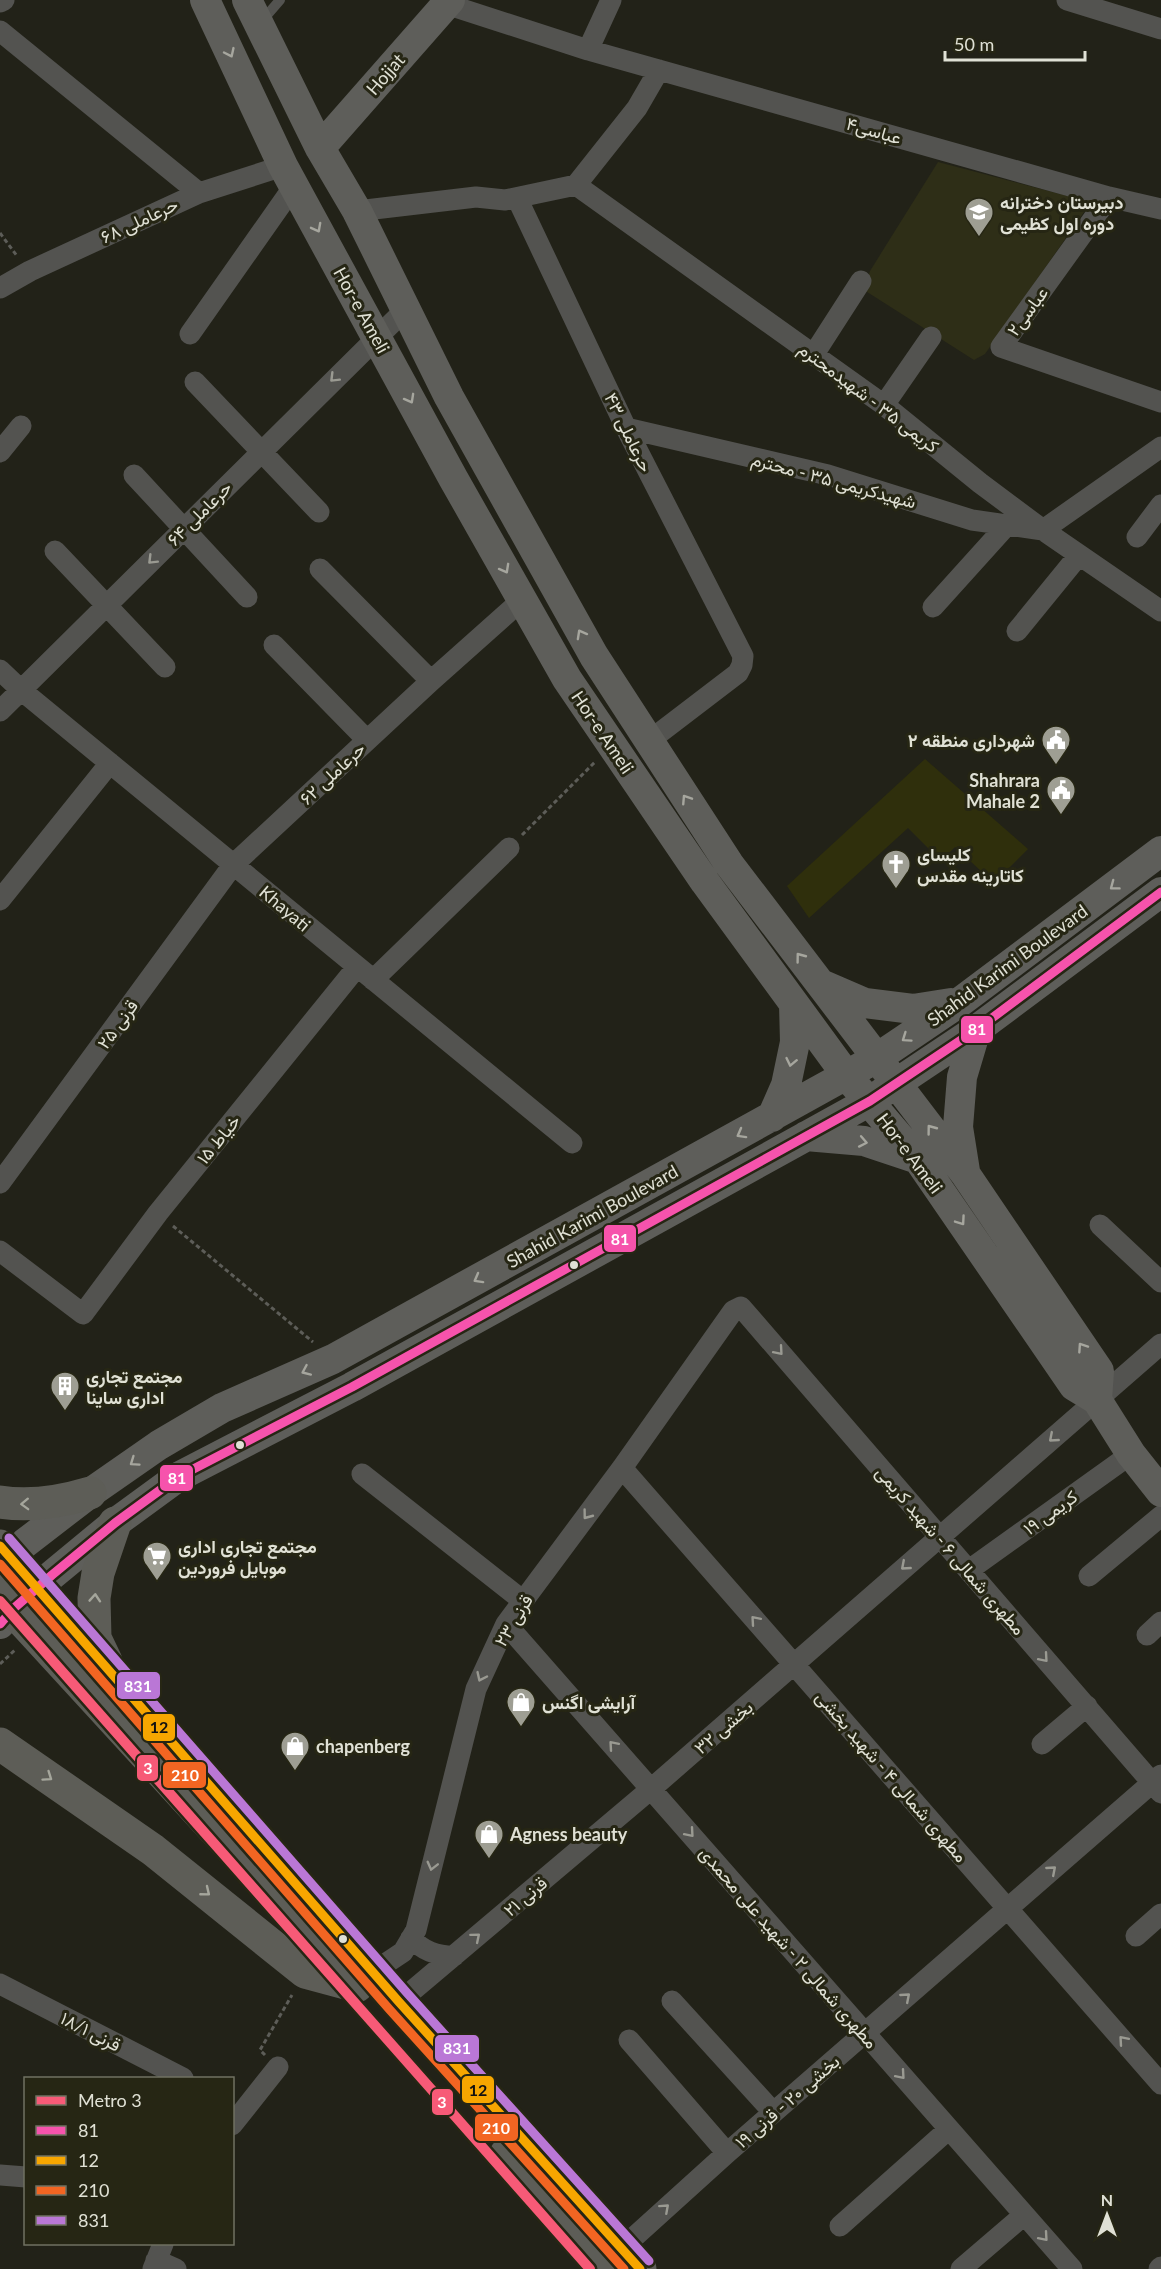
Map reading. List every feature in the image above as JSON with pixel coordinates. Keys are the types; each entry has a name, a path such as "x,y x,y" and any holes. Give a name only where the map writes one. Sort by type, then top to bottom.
{"main road":[{"name":"Hor-e Ameli","path":"205,0 289,176 567,679 705,882 794,1004 847,1076 918,1159 1074,1386 1097,1400 1131,1454 1161,1492"},
{"name":"Hojjat","path":"320,148 448,2"},
{"name":"Hor-e Ameli","path":"253,12 320,148 357,211 448,397 594,656 729,864 966,1175 1099,1371 1097,1400"},
{"name":"Shahid Karimi Boulevard","path":"2,1561 90,1493 159,1445 222,1408 333,1359 877,1058 960,1002 1161,851"},
{"name":"Shahid Karimi Boulevard","path":"12,1604 178,1477 352,1387 870,1101 976,1030 1161,892"},
{"path":"820,984 865,1003 913,1009 960,1002"},
{"path":"772,1117 786,1085 795,1042 794,1004"},
{"path":"966,1175 958,1126 962,1077 976,1030"},
{"path":"806,1136 864,1141 918,1159"},
{"path":"0,1502 13,1504 58,1502 90,1493"},
{"path":"115,1523 98,1573 94,1598 95,1638 112,1673 365,1979 399,2002 624,2262"},
{"path":"2,1561 12,1604 365,1979 624,2262"},
{"path":"12,1604 112,1673"},
{"path":"0,1744 153,1850 305,1972 365,1979"}],"street":[{"path":"588,50 611,0"},
{"path":"1067,0 1116,7 1161,30"},
{"name":"عباسی۴","path":"448,2 588,50 1109,197 1161,209"},
{"path":"0,31 199,193"},
{"path":"357,211 476,197 505,200 576,185 637,108 659,70"},
{"name":"حرعاملی ۶۸","path":"0,288 199,193 289,176"},
{"path":"190,334 289,176"},
{"name":"کریمی ۳۵ - شهیدمحترم","path":"576,185 884,405 980,483 1043,530 1161,611"},
{"name":"عباسی۲","path":"1109,197 1001,347 1161,402"},
{"name":"حرعاملی ۴۳","path":"517,198 626,428 743,656 738,673 649,741"},
{"path":"814,354 861,281"},
{"name":"حرعاملی ۶۴","path":"0,711 376,336 406,309"},
{"path":"884,405 931,337"},
{"path":"195,382 319,512"},
{"path":"0,452 21,426"},
{"name":"شهیدکریمی ۳۵ - محترم","path":"626,428 828,475 972,520 1043,530"},
{"path":"1043,530 1161,447"},
{"path":"134,475 247,597"},
{"path":"1137,537 1161,506"},
{"path":"933,607 1007,525"},
{"path":"55,551 165,668"},
{"path":"1017,631 1079,555"},
{"path":"320,570 431,681"},
{"name":"حرعاملی ۶۲","path":"233,865 431,681 522,600"},
{"path":"274,645 367,740"},
{"name":"Khayati","path":"0,670 21,690 572,1143"},
{"path":"0,900 110,763"},
{"name":"خیاط ۱۵","path":"0,1251 82,1314 158,1213 365,974 509,848"},
{"name":"قرنی ۲۵","path":"0,1183 233,865"},
{"path":"1100,1225 1161,1282"},
{"name":"قرنی ۲۳","path":"365,1979 403,1952 416,1930 476,1689 506,1624 622,1468 733,1311 741,1307"},
{"name":"مطهری شمالی ۶ - شهید کریمی","path":"741,1307 1087,1706 1158,1784"},
{"name":"بخشی ۳۲","path":"651,1789 1161,1344"},
{"name":"کریمی ۱۹","path":"969,1570 1131,1454"},
{"name":"مطهری شمالی ۴ - شهید بخشی","path":"622,1468 1161,2084"},
{"path":"362,1474 522,1600"},
{"path":"1089,1576 1161,1516"},
{"name":"مطهری شمالی ۲ - شهید علی محمدی","path":"506,1624 1072,2269"},
{"path":"1042,1744 1087,1706"},
{"name":"بخشی ۲۰ - قرنی ۱۹","path":"624,2262 726,2153 1008,1909 1158,1784"},
{"name":"قرنی ۲۱","path":"399,2002 651,1789"},
{"path":"1136,1936 1161,1914"},
{"path":"411,1938 420,1948 431,1953 454,1956"},
{"name":"قرنی ۱۸/۱","path":"0,1984 179,2077"},
{"path":"672,2001 773,2112"},
{"path":"629,2040 726,2153"},
{"path":"236,2113 278,2067"},
{"path":"840,2226 949,2129"},
{"path":"0,2175 24,2176"},
{"path":"961,2269 1024,2215"},
{"path":"157,2257 176,2269"}],"lane":[{"path":"253,12 280,0"}],"path":[{"path":"0,233 30,272"},
{"path":"509,848 612,745"},
{"path":"158,1213 333,1359"},
{"path":"278,2067 260,2050 305,1972"}],"shaded area":[{"name":"دبیرستان دخترانه دوره اول کظیمی","path":"938,162 1091,202 985,354 974,360 864,290 870,271"},
{"path":"925,759 1028,849 994,883 955,847 941,861 908,828 809,918 787,886"}],"metro line":[{"name":"3","path":"0,1601 590,2269"}],"transit line":[{"name":"81","path":"0,1624 13,1609 52,1575 115,1523 178,1477 352,1387 870,1101 976,1030 1161,892"},
{"name":"831","path":"9,1538 408,1994 649,2261"},
{"name":"12","path":"0,1546 399,2002 640,2269"},
{"name":"210","path":"0,1564 390,2010 624,2269"}],"place":[{"name":"دبیرستان دخترانه دوره اول کظیمی","path":"979,238"},
{"name":"شهرداری منطقه ۲","path":"1056,766"},
{"name":"Shahrara Mahale 2","path":"1061,816"},
{"name":"کلیسای کاتارینه مقدس","path":"896,890"},
{"name":"مجتمع تجاری اداری ساینا","path":"65,1412"},
{"name":"مجتمع تجاری اداری موبایل فروردین","path":"157,1582"},
{"name":"آرایشی اگنس","path":"521,1728"},
{"name":"chapenberg","path":"295,1772"},
{"name":"Agness beauty","path":"489,1860"}]}
